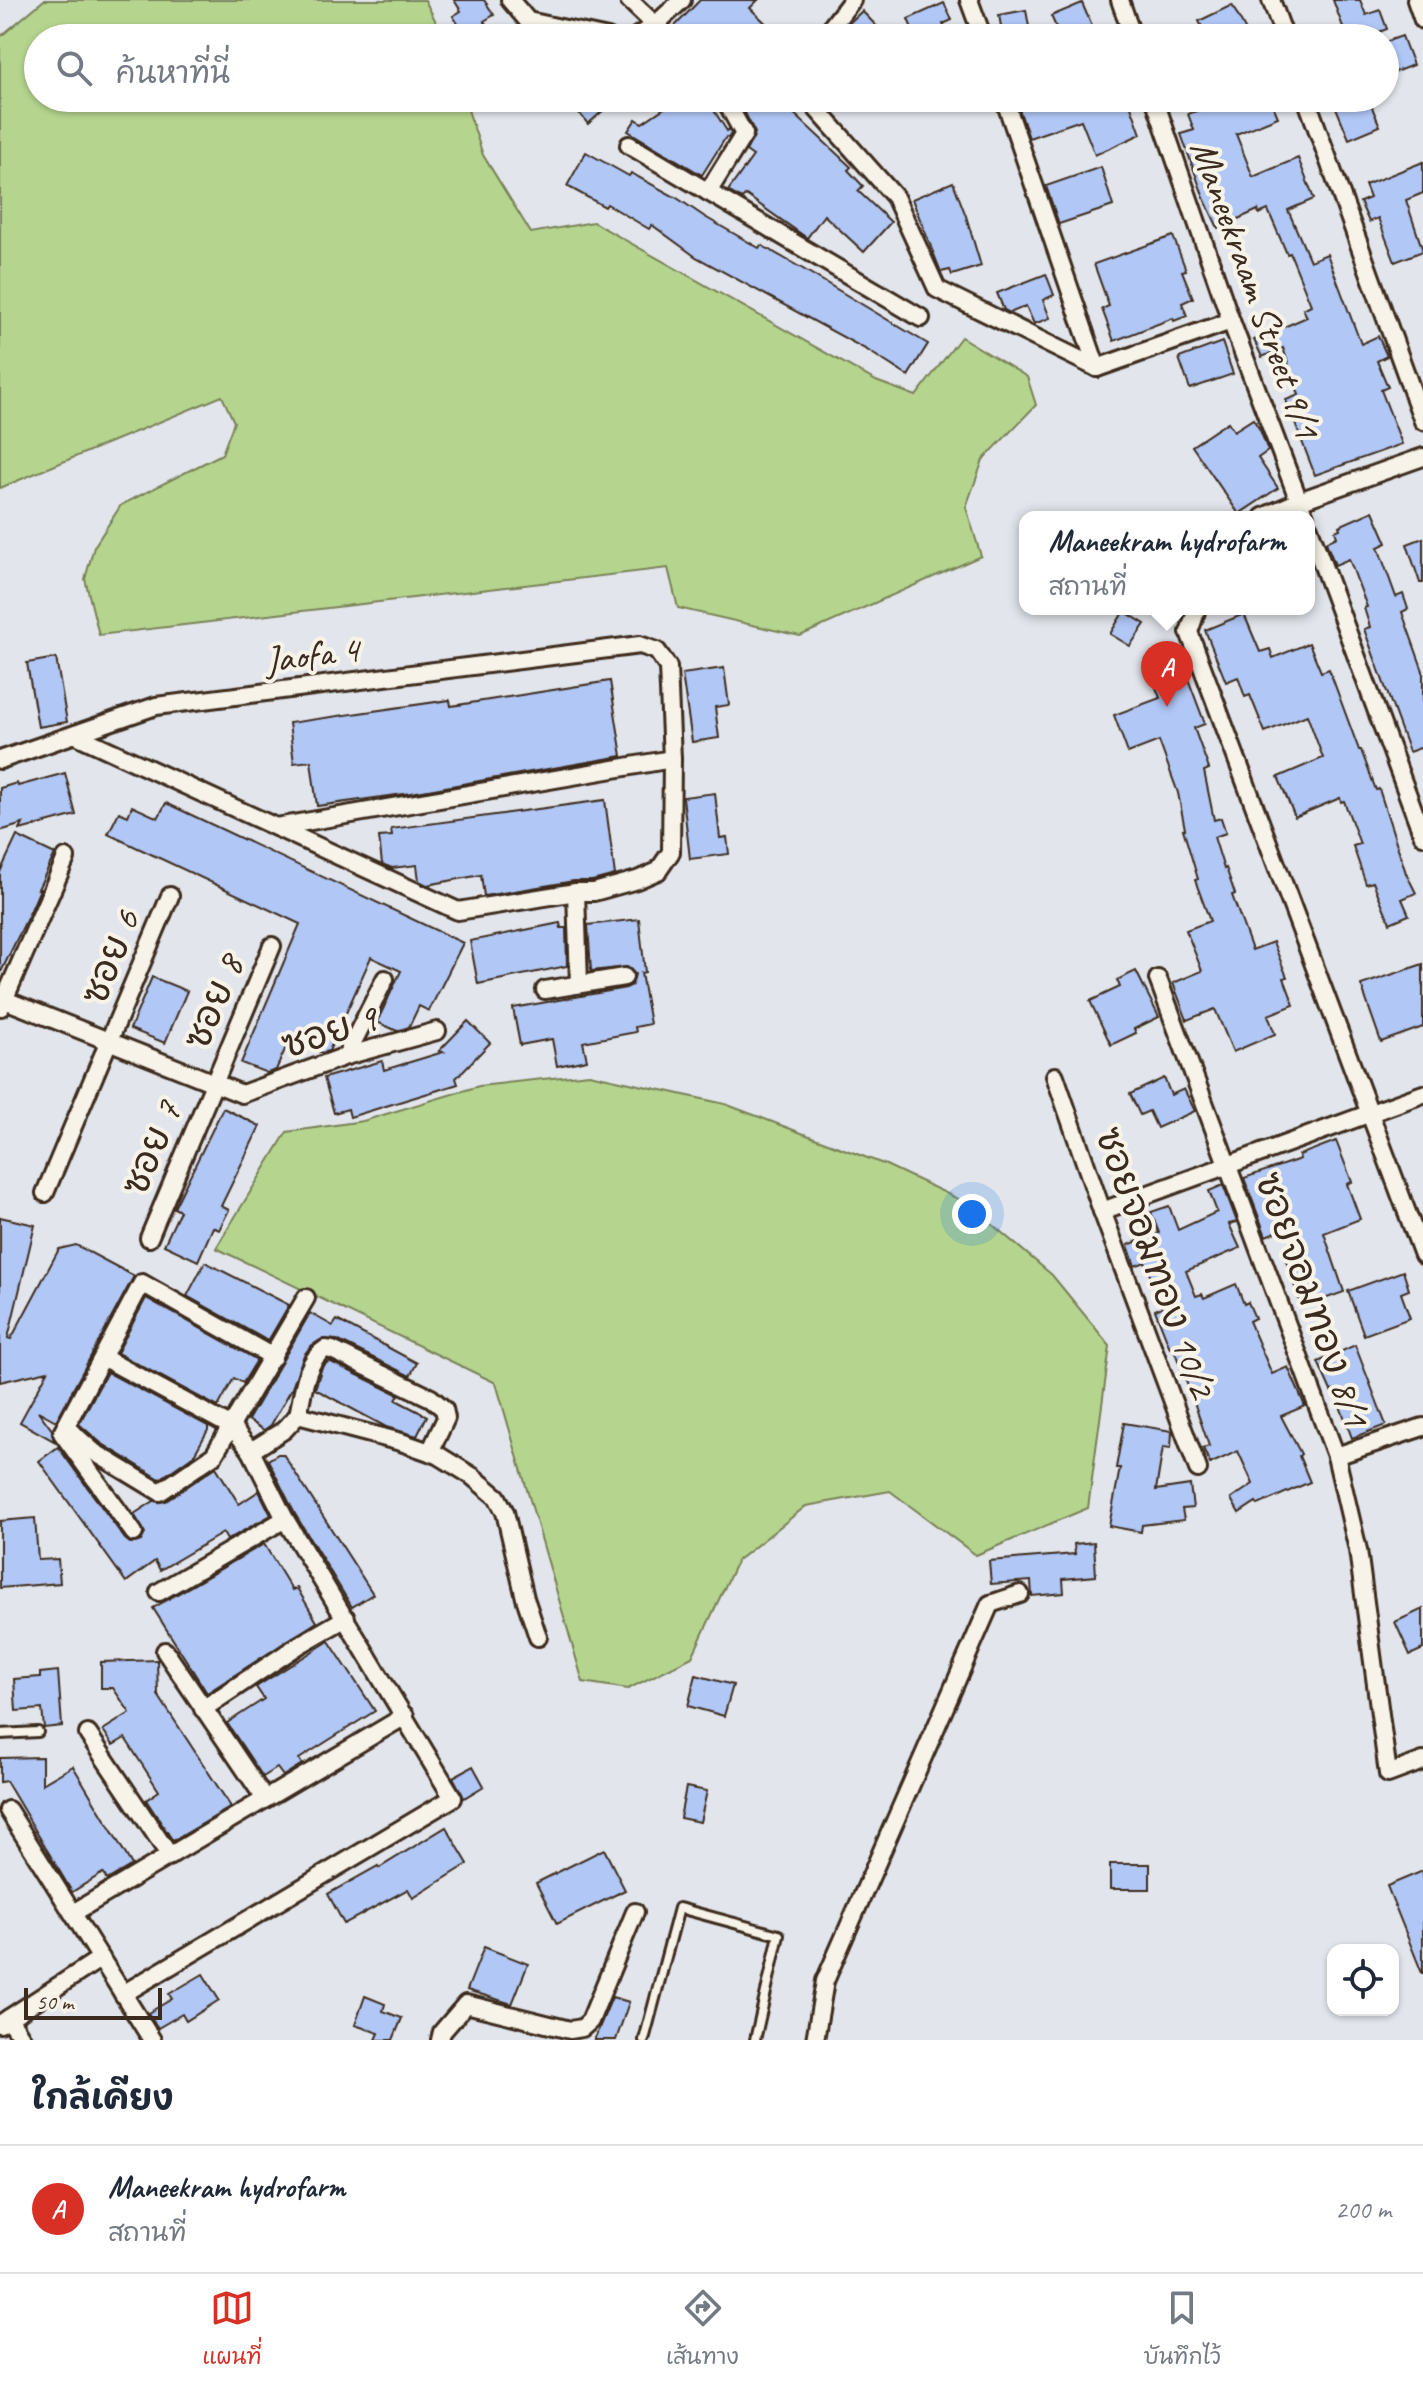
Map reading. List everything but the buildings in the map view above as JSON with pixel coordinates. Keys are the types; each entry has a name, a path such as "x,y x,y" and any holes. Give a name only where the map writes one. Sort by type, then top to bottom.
{"street":[{"path":"510,0 528,21 542,24"},
{"path":"629,0 654,24"},
{"path":"656,24 682,0"},
{"path":"834,24 852,0"},
{"path":"969,0 978,24"},
{"path":"1120,0 1128,24"},
{"path":"1271,0 1280,24"},
{"path":"1416,0 1423,20"},
{"path":"708,192 744,134 732,112"},
{"path":"819,112 895,197 937,289 1097,368 1231,321"},
{"path":"1009,112 1097,368"},
{"name":"Maneekraam Street 9/1","path":"1159,112 1231,321 1303,511"},
{"path":"1311,112 1423,421"},
{"path":"629,145 921,318"},
{"path":"1276,511 1423,457"},
{"path":"1315,544 1423,836"},
{"path":"1195,615 1189,632 1423,1255"},
{"name":"Jaofa 4","path":"0,760 156,706 640,645 657,651 668,667 672,759"},
{"path":"76,735 458,911 576,892 594,892 658,871 671,852 672,759 276,827"},
{"path":"66,858 1,1002 213,1083"},
{"path":"576,892 579,984"},
{"name":"ซอย 6","path":"45,1193 170,896"},
{"name":"ซอย 8","path":"213,1083 272,946"},
{"path":"545,990 624,977"},
{"path":"346,1056 385,979"},
{"name":"ซอยจอมทอง 8/1","path":"1158,979 1336,1456 1358,1550 1388,1774 1423,1761"},
{"name":"ซอย 9","path":"213,1083 242,1094 346,1056 437,1031"},
{"name":"ซอยจอมทอง 10/2","path":"1055,1076 1198,1469"},
{"name":"ซอย 7","path":"149,1238 213,1083"},
{"path":"1102,1211 1423,1094"},
{"path":"134,1533 62,1433 142,1283 273,1357"},
{"path":"66,1427 94,1452 160,1492 214,1455 306,1298"},
{"path":"251,1451 284,1430 298,1415 306,1377 320,1352 325,1349 431,1398 444,1409 446,1418 430,1452"},
{"path":"104,1358 232,1427 251,1451 285,1519 453,1798 123,1994"},
{"path":"298,1415 430,1452 472,1476 497,1497 505,1512 525,1598 538,1637"},
{"path":"1336,1456 1423,1427"},
{"path":"159,1592 285,1519"},
{"path":"815,2040 825,1981 990,1604 1020,1594"},
{"path":"203,1709 299,1645 346,1618"},
{"path":"165,1651 265,1799"},
{"path":"73,1913 405,1716"},
{"path":"88,1734 170,1856"},
{"path":"8,1810 152,2040"},
{"path":"440,2040 442,2032 466,2004 570,2030 582,2028 590,2021 635,1912"},
{"path":"23,2040 4,2021 101,1958"}],"lane":[{"path":"0,1734 38,1732"},
{"path":"644,2040 679,1908 779,1935 755,2040"}],"green space":[{"path":"44,0 425,0 437,24 24,24 24,112 469,112 483,155 531,233 593,222 876,381 916,396 961,337 1027,377 1036,405 983,460 966,507 981,556 800,636 678,608 668,568 99,635 85,579 94,547 121,505 222,454 234,422 222,396 0,488 0,37"},
{"path":"589,1074 725,1104 886,1165 967,1203 1052,1275 1110,1346 1088,1508 976,1555 890,1491 806,1506 737,1561 692,1657 628,1689 583,1682 496,1383 216,1248 287,1132 363,1121 479,1086"}],"place":[{"name":"Maneekram hydrofarm","path":"1167,707"}]}
